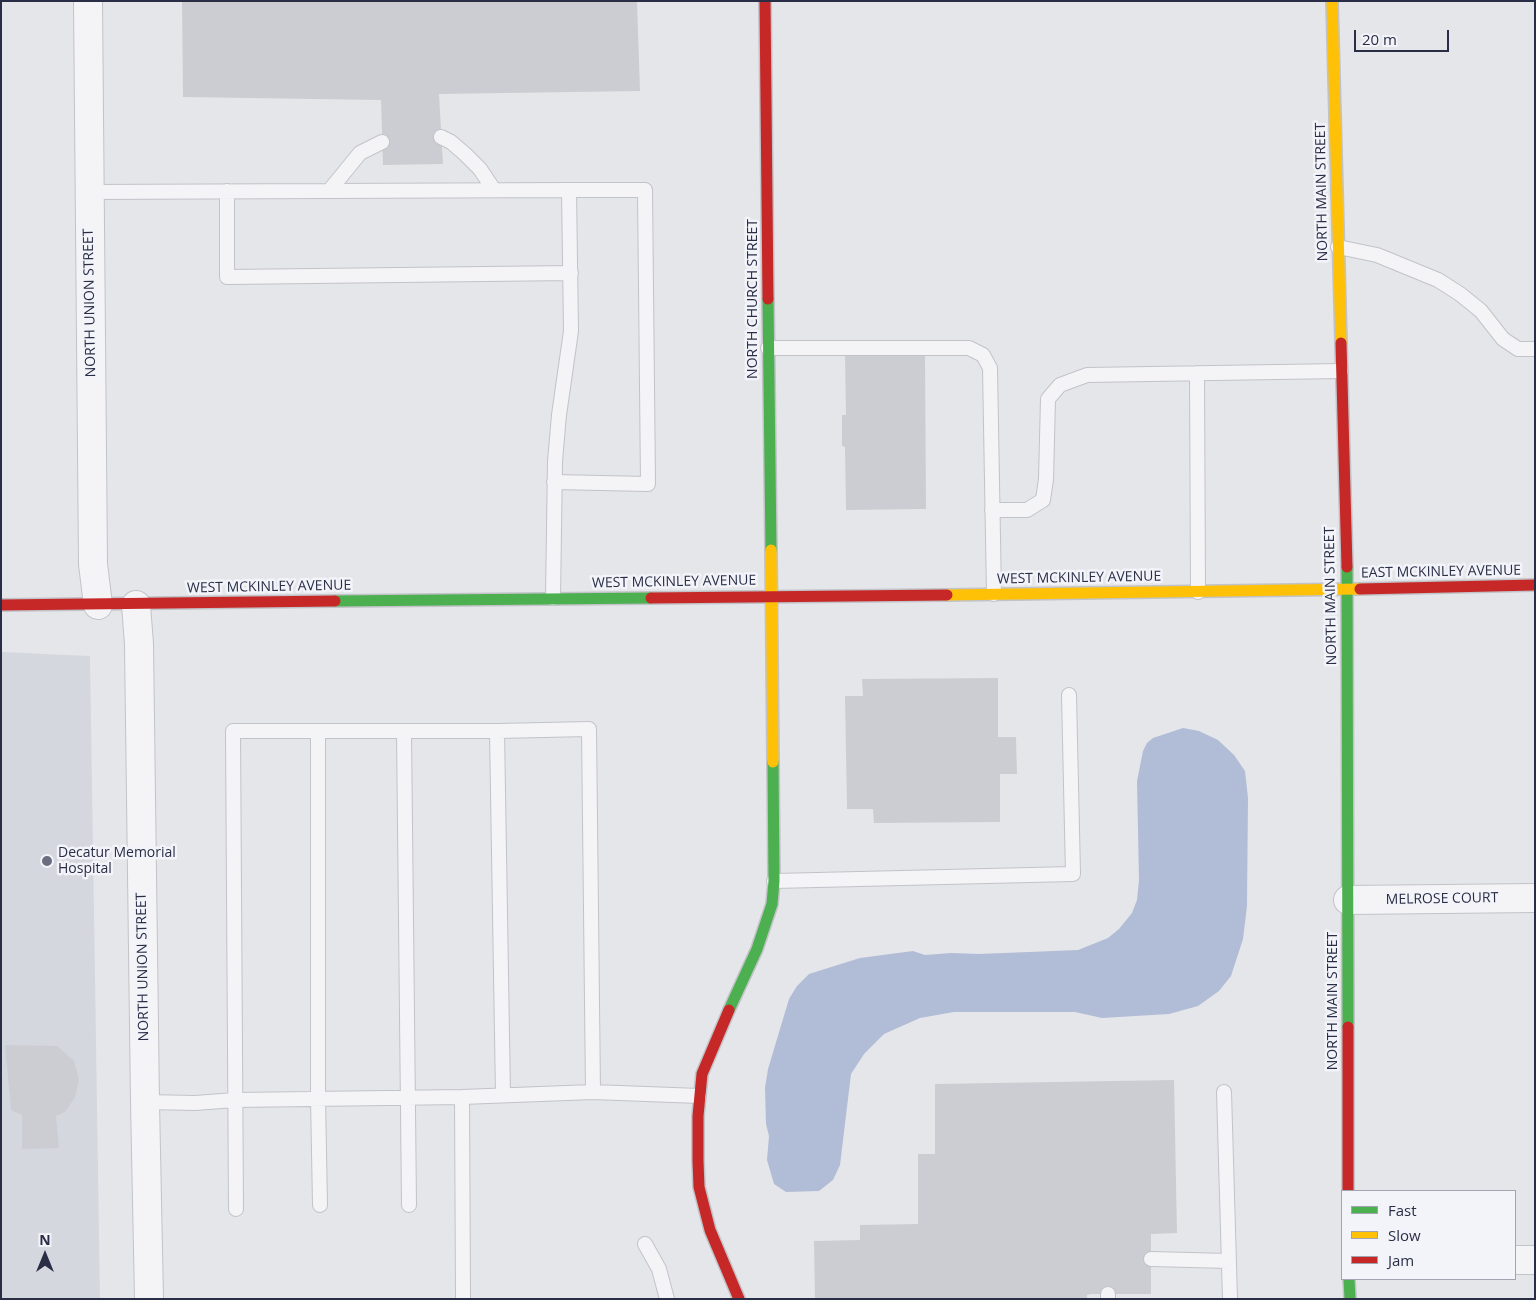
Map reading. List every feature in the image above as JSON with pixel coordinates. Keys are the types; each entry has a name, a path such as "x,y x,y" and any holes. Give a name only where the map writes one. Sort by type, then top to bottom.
{"street":[{"name":"NORTH UNION STREET","path":"88,1 93,564 98,605"},
{"name":"NORTH CHURCH STREET","path":"740,1299 710,1230 702,1202 699,1187 698,1161 699,1096 702,1074 712,1046 757,949 772,904 774,881 765,1"},
{"name":"NORTH MAIN STREET","path":"1332,1 1348,589 1348,1190"},
{"name":"EAST MCKINLEY AVENUE","path":"1348,589 1383,590 1535,585"},
{"name":"WEST MCKINLEY AVENUE","path":"1,605 136,605 1348,589"},
{"name":"NORTH UNION STREET","path":"136,605 139,644 149,1299"},
{"name":"MELROSE COURT","path":"1348,900 1535,898"},
{"path":"1516,1260 1535,1260"},
{"path":"1349,1280 1350,1299"}],"lane":[{"path":"441,138 451,142 465,154 480,169 494,190"},
{"path":"329,191 360,153 382,142"},
{"path":"553,598 554,482 559,415 571,331 569,190"},
{"path":"89,192 645,190 648,484 554,482"},
{"path":"227,191 228,277 571,273"},
{"path":"1338,246 1377,256 1438,280 1460,294 1481,311 1503,339 1518,349 1535,349"},
{"path":"768,348 969,348 983,354 990,368 994,594"},
{"path":"992,510 1027,510 1043,500 1046,479 1048,399 1060,385 1087,375 1342,371"},
{"path":"1197,373 1198,592"},
{"path":"774,881 1073,874 1069,695"},
{"path":"236,1209 233,731 589,729 593,1092"},
{"path":"318,731 318,1098 320,1205"},
{"path":"404,731 408,1205"},
{"path":"497,731 503,1095"},
{"path":"145,1102 195,1103 235,1100 462,1097 593,1092 699,1096"},
{"path":"1224,1092 1230,1299"},
{"path":"462,1097 463,1299"},
{"path":"645,1244 659,1269 667,1299"},
{"path":"1151,1259 1229,1261"}],"shaded area":[{"name":"Decatur Memorial Hospital","path":"1,652 90,656 100,1299 1,1299"}],"water":[{"path":"1183,728 1199,731 1218,740 1234,755 1245,771 1248,798 1247,906 1243,939 1231,976 1219,991 1198,1006 1169,1014 1102,1018 1075,1012 954,1012 920,1018 884,1034 864,1054 851,1074 840,1165 833,1180 819,1191 786,1192 774,1184 767,1160 769,1136 766,1124 765,1088 768,1069 789,999 797,986 809,974 860,958 913,951 925,955 1078,950 1108,938 1119,929 1132,913 1137,900 1139,880 1137,781 1143,751 1147,743 1153,738"}],"building":[{"path":"182,1 637,1 640,91 439,94 443,164 383,165 381,100 183,97"},
{"path":"845,356 925,356 926,509 846,510 845,447 842,446 842,415 846,415"},
{"path":"998,678 998,737 1016,737 1017,774 1000,774 1000,822 874,823 873,809 847,809 845,696 863,696 862,679"},
{"path":"5,1045 57,1046 74,1061 79,1080 75,1097 65,1112 56,1116 59,1148 22,1149 22,1115 11,1110"},
{"path":"1174,1080 1177,1233 1151,1234 1151,1294 1091,1294 1087,1295 1087,1299 815,1299 814,1241 860,1240 860,1225 918,1224 918,1154 935,1154 935,1084"}],"traffic: fast":[{"path":"768,299 771,550"},
{"path":"1347,567 1348,1027"},
{"path":"335,601 651,598"},
{"path":"729,1010 757,949 772,904 774,881 773,762"},
{"path":"1349,1280 1350,1299"}],"traffic: slow":[{"path":"1332,1 1341,343"},
{"path":"771,550 773,762"},
{"path":"947,595 1360,589"}],"traffic: jam":[{"path":"765,1 768,299"},
{"path":"1341,343 1347,567"},
{"path":"1360,589 1535,585"},
{"path":"651,598 947,595"},
{"path":"1,605 335,601"},
{"path":"729,1010 702,1074 698,1116 698,1161 699,1187 710,1230 739,1299"},
{"path":"1348,1027 1348,1190"}],"place":[{"name":"Decatur Memorial Hospital","path":"47,861"}]}
